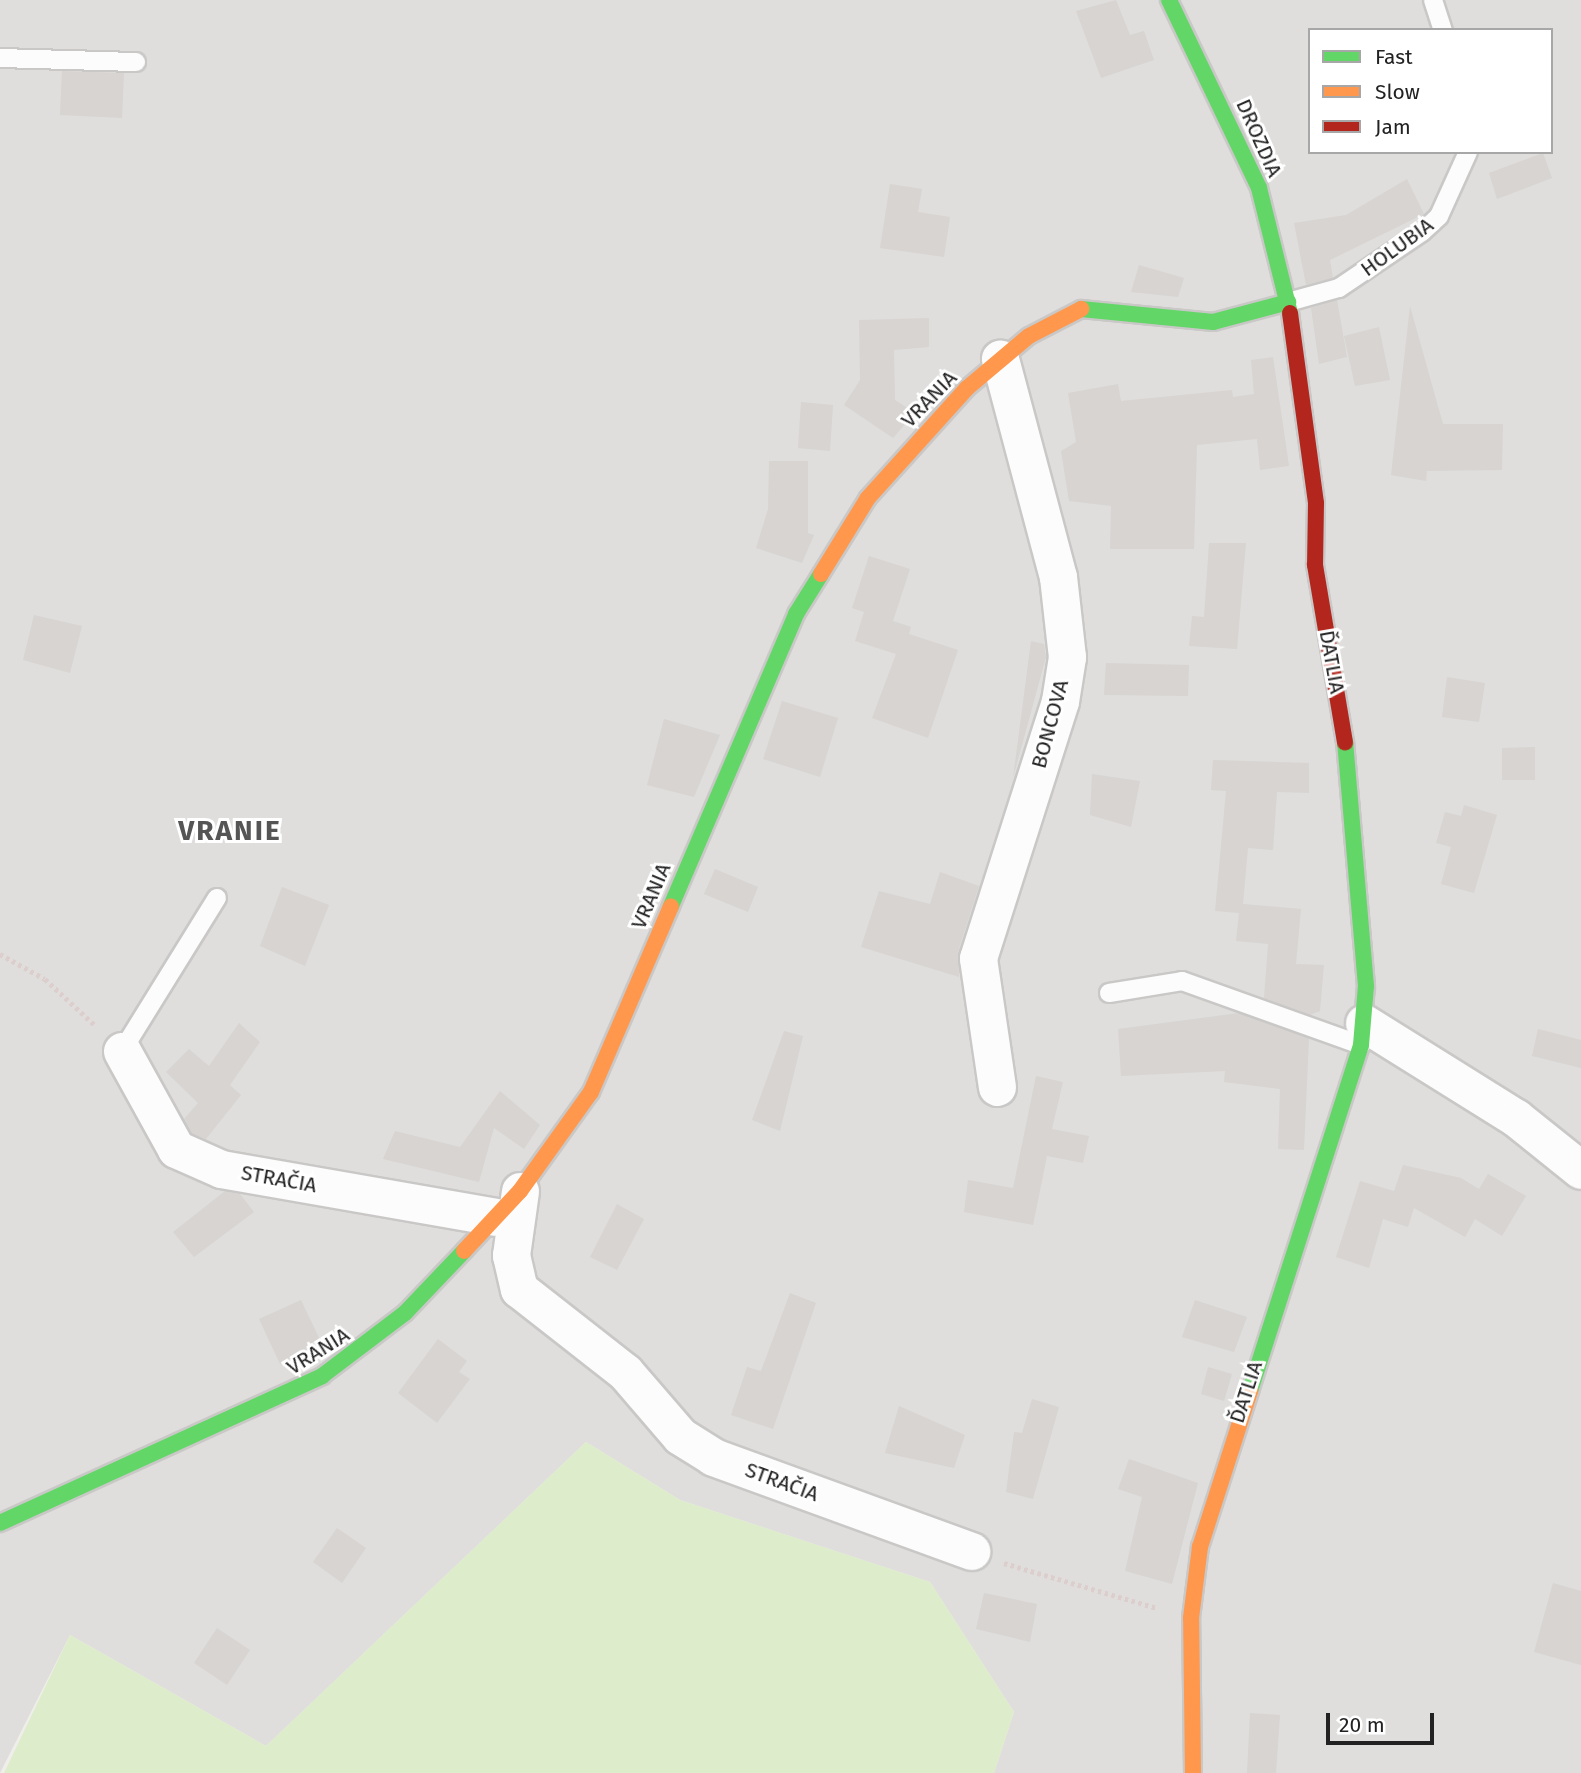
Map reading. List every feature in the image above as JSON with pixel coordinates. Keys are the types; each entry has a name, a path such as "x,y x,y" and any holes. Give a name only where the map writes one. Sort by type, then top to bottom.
{"street":[{"name":"DROZDIA","path":"1169,0 1259,188 1288,302"},
{"name":"VRANIA","path":"0,1523 322,1376 405,1312 520,1191 591,1093 770,665 803,603 868,498 1000,359 1056,319 1082,309 1213,322 1288,302"},
{"name":"ĎATLIA","path":"1193,1773 1191,1618 1200,1547 1224,1461 1362,1034 1345,742 1315,565 1316,503 1288,302"},
{"name":"BONCOVA","path":"997,1087 978,958 1060,701 1067,657 1058,578 1000,359"},
{"path":"1362,1034 1516,1118 1581,1170"},
{"name":"STRAČIA","path":"122,1051 176,1149 221,1169 495,1217"},
{"name":"STRAČIA","path":"520,1191 511,1255 519,1289 625,1372 680,1436 713,1457 971,1551"}],"lane":[{"path":"1433,0 1442,28"},
{"path":"0,58 136,62"},
{"name":"HOLUBIA","path":"1288,302 1339,288 1422,232 1439,216 1467,154"},
{"path":"122,1051 217,898"},
{"path":"1109,993 1182,981 1362,1034"}],"path":[{"path":"0,954 46,979 122,1051"},
{"path":"971,1551 1191,1618"}],"shaded area":[{"path":"0,0 1581,0 1581,1773 994,1773 1014,1712 930,1582 680,1500 586,1442 266,1746 70,1635 0,1773"}],"green space":[{"path":"586,1442 680,1500 930,1582 1014,1712 994,1773 4,1773 70,1635 266,1746"}],"building":[{"path":"1116,0 1130,35 1144,31 1154,60 1101,78 1076,11"},
{"path":"62,71 124,73 122,118 60,115"},
{"path":"1543,154 1552,178 1497,199 1489,173"},
{"path":"1407,179 1424,214 1330,260 1333,278 1306,285 1294,223 1346,215"},
{"path":"890,184 922,189 918,212 950,217 944,257 880,248"},
{"path":"1139,265 1184,278 1178,297 1131,292"},
{"path":"1337,300 1347,357 1319,364 1311,308"},
{"path":"1410,306 1443,424 1503,424 1502,470 1427,471 1426,481 1391,475"},
{"path":"929,318 929,347 894,350 895,400 915,413 893,438 844,405 860,380 859,320"},
{"path":"1379,327 1390,380 1355,386 1344,336"},
{"path":"1273,357 1289,466 1260,470 1257,439 1197,445 1194,549 1110,549 1111,506 1069,501 1061,451 1076,442 1068,393 1118,384 1121,401 1232,390 1233,397 1254,394 1251,360"},
{"path":"801,402 833,405 830,451 798,448"},
{"path":"769,461 808,461 808,533 814,535 802,563 756,548 768,509"},
{"path":"1209,543 1246,543 1237,649 1189,646 1192,616 1204,617"},
{"path":"869,556 910,569 893,621 911,627 909,634 958,650 928,738 872,718 896,654 855,641 864,612 852,608"},
{"path":"34,615 82,626 70,673 23,660"},
{"path":"1031,641 1044,644 1046,657 1013,778"},
{"path":"1106,663 1189,665 1188,696 1104,695"},
{"path":"1447,677 1485,683 1479,722 1442,717"},
{"path":"782,701 838,718 820,777 763,759"},
{"path":"664,719 720,735 694,797 647,785"},
{"path":"1535,747 1535,780 1502,780 1502,748"},
{"path":"1213,760 1309,763 1309,793 1277,792 1273,850 1248,848 1243,904 1301,909 1296,964 1324,965 1320,1011 1310,1015 1264,998 1268,944 1236,941 1239,913 1215,911 1226,791 1211,790"},
{"path":"1092,774 1140,781 1131,827 1090,815"},
{"path":"1464,805 1497,815 1474,893 1441,884 1451,847 1436,843 1445,812 1461,816"},
{"path":"715,869 758,887 748,912 704,894"},
{"path":"940,872 979,886 958,952 959,977 861,947 879,891 930,904"},
{"path":"282,887 329,905 305,966 260,946"},
{"path":"1239,1013 1309,1038 1304,1150 1278,1149 1280,1089 1224,1082 1225,1071 1121,1076 1118,1029"},
{"path":"239,1023 260,1042 230,1085 241,1095 206,1139 191,1133 184,1119 198,1103 166,1072 189,1049 209,1066"},
{"path":"1538,1029 1581,1040 1581,1068 1532,1056"},
{"path":"784,1031 803,1036 780,1131 752,1120"},
{"path":"1036,1076 1063,1082 1052,1129 1089,1136 1083,1163 1047,1156 1033,1225 964,1212 968,1180 1013,1188"},
{"path":"500,1091 540,1125 524,1149 494,1128 479,1182 383,1159 395,1131 460,1147"},
{"path":"1403,1165 1461,1178 1479,1189 1488,1174 1526,1196 1502,1236 1475,1219 1465,1237 1414,1208 1408,1227 1383,1219 1369,1268 1336,1257 1360,1181 1394,1191"},
{"path":"225,1191 240,1194 254,1212 194,1257 173,1232"},
{"path":"617,1204 644,1219 617,1270 590,1257"},
{"path":"790,1293 816,1303 773,1429 731,1415 747,1367 761,1371"},
{"path":"301,1300 322,1344 280,1364 259,1319"},
{"path":"1195,1300 1247,1317 1234,1352 1182,1337"},
{"path":"438,1339 467,1361 459,1372 470,1379 437,1423 398,1393"},
{"path":"1208,1367 1232,1374 1224,1401 1201,1394"},
{"path":"1032,1399 1059,1407 1033,1499 1006,1492 1014,1432 1022,1433"},
{"path":"899,1406 965,1435 954,1468 885,1453"},
{"path":"1129,1459 1198,1483 1172,1584 1125,1571 1142,1497 1118,1489"},
{"path":"337,1528 366,1548 342,1583 313,1562"},
{"path":"1553,1583 1581,1591 1581,1665 1534,1652"},
{"path":"984,1593 1037,1604 1030,1642 976,1629"},
{"path":"217,1628 250,1650 227,1685 194,1663"},
{"path":"1250,1713 1280,1715 1276,1773 1247,1773"}],"traffic: fast":[{"path":"1169,0 1259,188 1290,313"},
{"path":"1081,309 1213,322 1288,302"},
{"path":"671,906 796,614 821,574"},
{"path":"1250,1391 1361,1045 1366,986 1345,742"},
{"path":"0,1523 322,1376 405,1313 464,1251"}],"traffic: slow":[{"path":"821,574 868,498 966,389 1029,336 1081,309"},
{"path":"464,1251 520,1191 591,1092 671,906"},
{"path":"1193,1773 1191,1618 1200,1547 1250,1391"}],"traffic: jam":[{"path":"1290,313 1316,503 1315,565 1345,742"}],"district":[{"name":"VRANIE","path":"230,831"}]}
